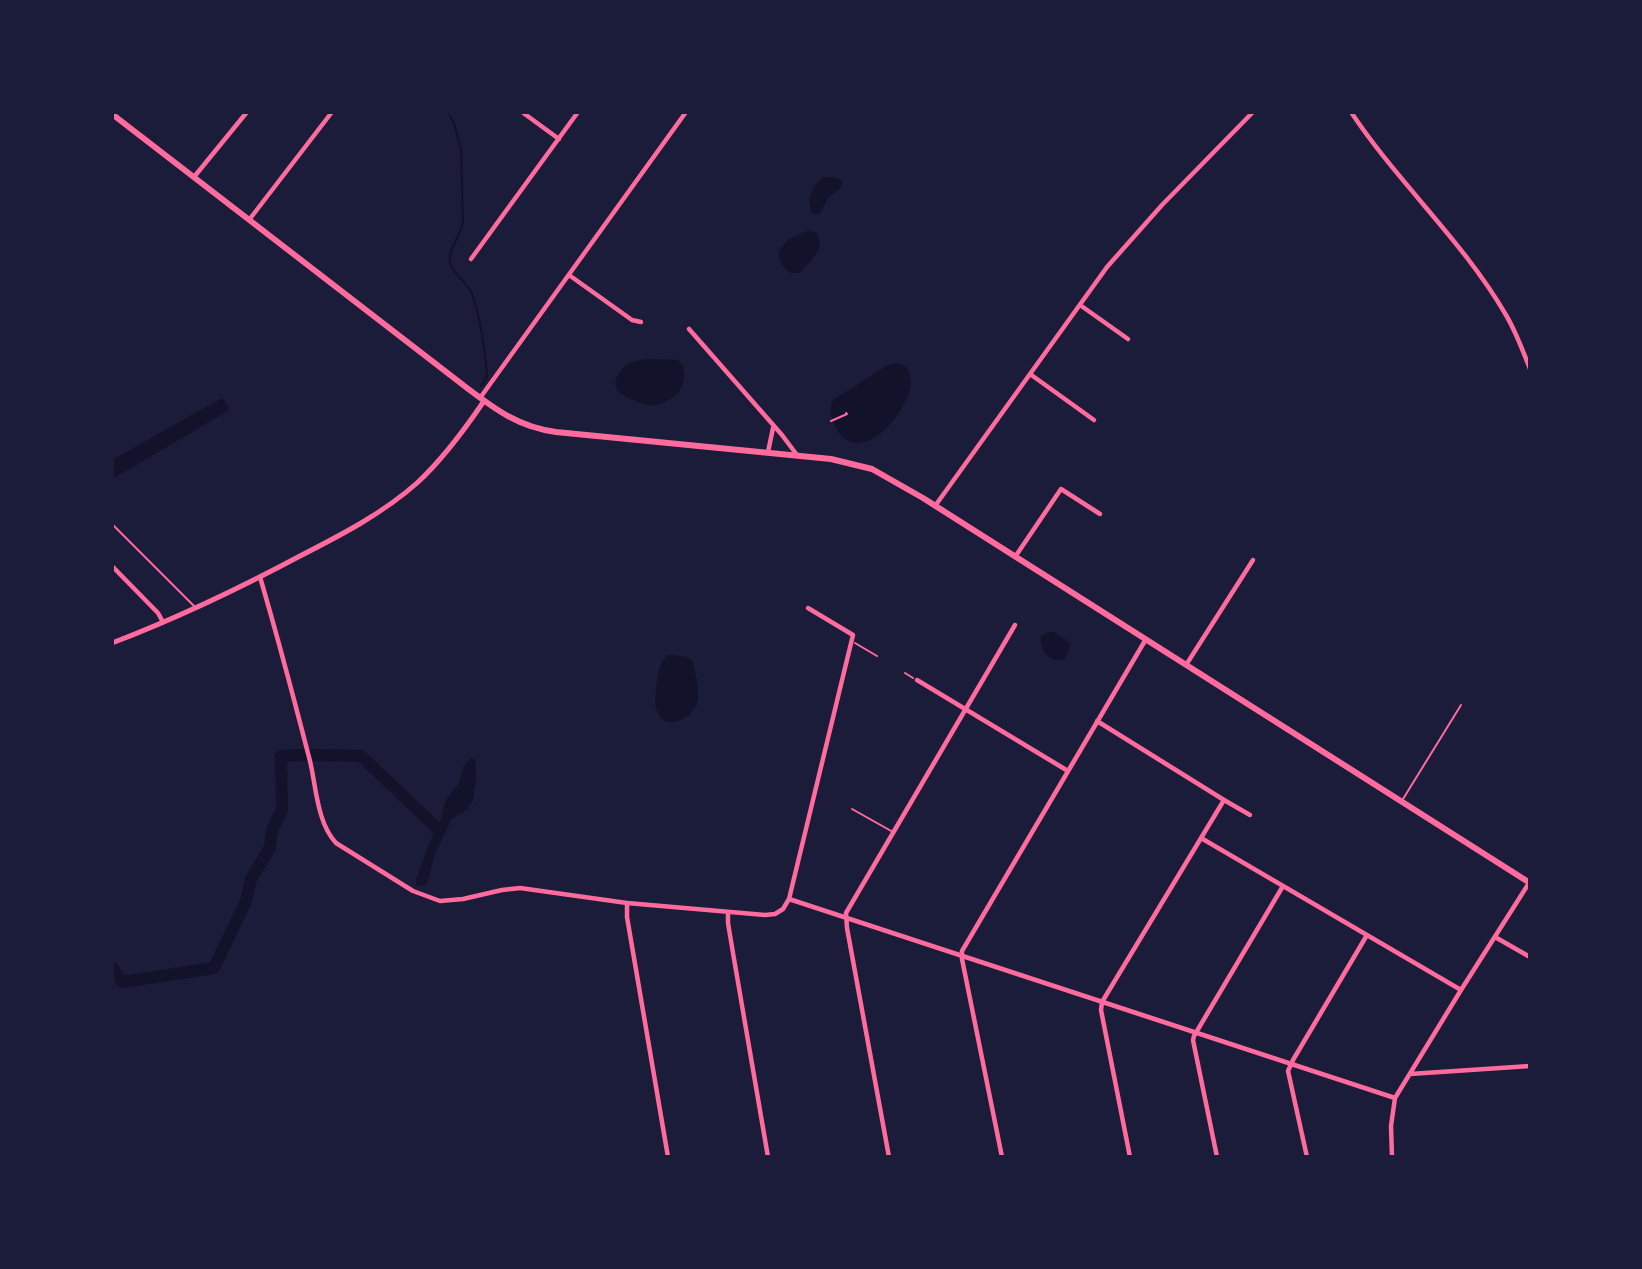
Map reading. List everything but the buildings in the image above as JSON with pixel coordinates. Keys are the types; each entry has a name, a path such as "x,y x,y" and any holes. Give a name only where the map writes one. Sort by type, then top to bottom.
{"main road":[{"path":"112,114 512,420 543,430 831,459 866,467 886,476 1530,883"}],"street":[{"path":"194,177 247,112"},
{"path":"249,220 332,112"},
{"path":"522,112 559,138"},
{"path":"471,259 578,112"},
{"path":"112,643 260,577 362,523 414,485 437,463 686,112"},
{"path":"935,506 1107,267 1162,205 1253,112"},
{"path":"1351,112 1384,158 1488,286 1507,317 1530,369"},
{"path":"569,275 632,320 641,322"},
{"path":"1080,305 1128,339"},
{"path":"689,329 797,455"},
{"path":"1030,374 1094,420"},
{"path":"768,452 773,427"},
{"path":"1015,557 1061,489 1100,514"},
{"path":"1186,665 1253,560"},
{"path":"112,566 158,613 163,622"},
{"path":"260,577 288,674 318,803 331,838 413,891 440,901 520,888 627,903 728,913 765,915 775,914 783,909 789,899 853,635 808,608"},
{"path":"889,1157 846,912 1015,625"},
{"path":"1002,1157 962,951 1146,639"},
{"path":"917,681 1068,771"},
{"path":"1097,721 1250,815"},
{"path":"1130,1157 1101,1010 1102,1002 1224,800"},
{"path":"1201,838 1461,990"},
{"path":"1392,1157 1391,1126 1395,1098 1530,883"},
{"path":"1217,1157 1193,1040 1195,1032 1283,886"},
{"path":"789,899 1395,1098"},
{"path":"627,903 626,917 668,1157"},
{"path":"728,913 768,1157"},
{"path":"1307,1157 1288,1071 1367,935"},
{"path":"1494,937 1530,957"},
{"path":"1409,1074 1530,1066"}],"lane":[{"path":"112,524 195,607"},
{"path":"1401,802 1461,705"},
{"path":"852,809 893,832"}],"path":[{"path":"831,421 846,413"},
{"path":"852,641 877,656"},
{"path":"905,673 917,681"}],"shaded area":[{"path":"824,177 839,179 842,184 839,190 828,198 820,214 813,215 811,194 816,184"},
{"path":"807,231 816,232 820,244 818,249 800,273 790,273 779,259 781,247"},
{"path":"646,359 678,360 683,369 684,378 680,391 658,405 645,404 617,390 618,375 623,368 630,363"},
{"path":"897,363 907,367 911,380 906,400 890,425 867,441 856,443 845,438 832,419 833,400 888,365"},
{"path":"220,399 229,407 228,411 112,479 112,460"},
{"path":"1054,632 1071,644 1065,659 1051,658 1042,647 1041,636"},
{"path":"668,655 692,660 698,695 696,706 691,713 677,721 669,722 657,713 655,701 659,670"},
{"path":"471,758 475,761 476,779 473,800 467,810 451,819 425,885 416,885 431,839 438,829 446,799 458,785 464,766"}],"waterway":[{"path":"448,112 454,123 461,150 463,221 450,263 470,290 475,303 487,376 481,386"},
{"path":"112,967 122,982 214,968 246,901 251,879 270,848 272,830 282,810 281,756 305,755"},
{"path":"313,755 361,756 438,829"}]}
